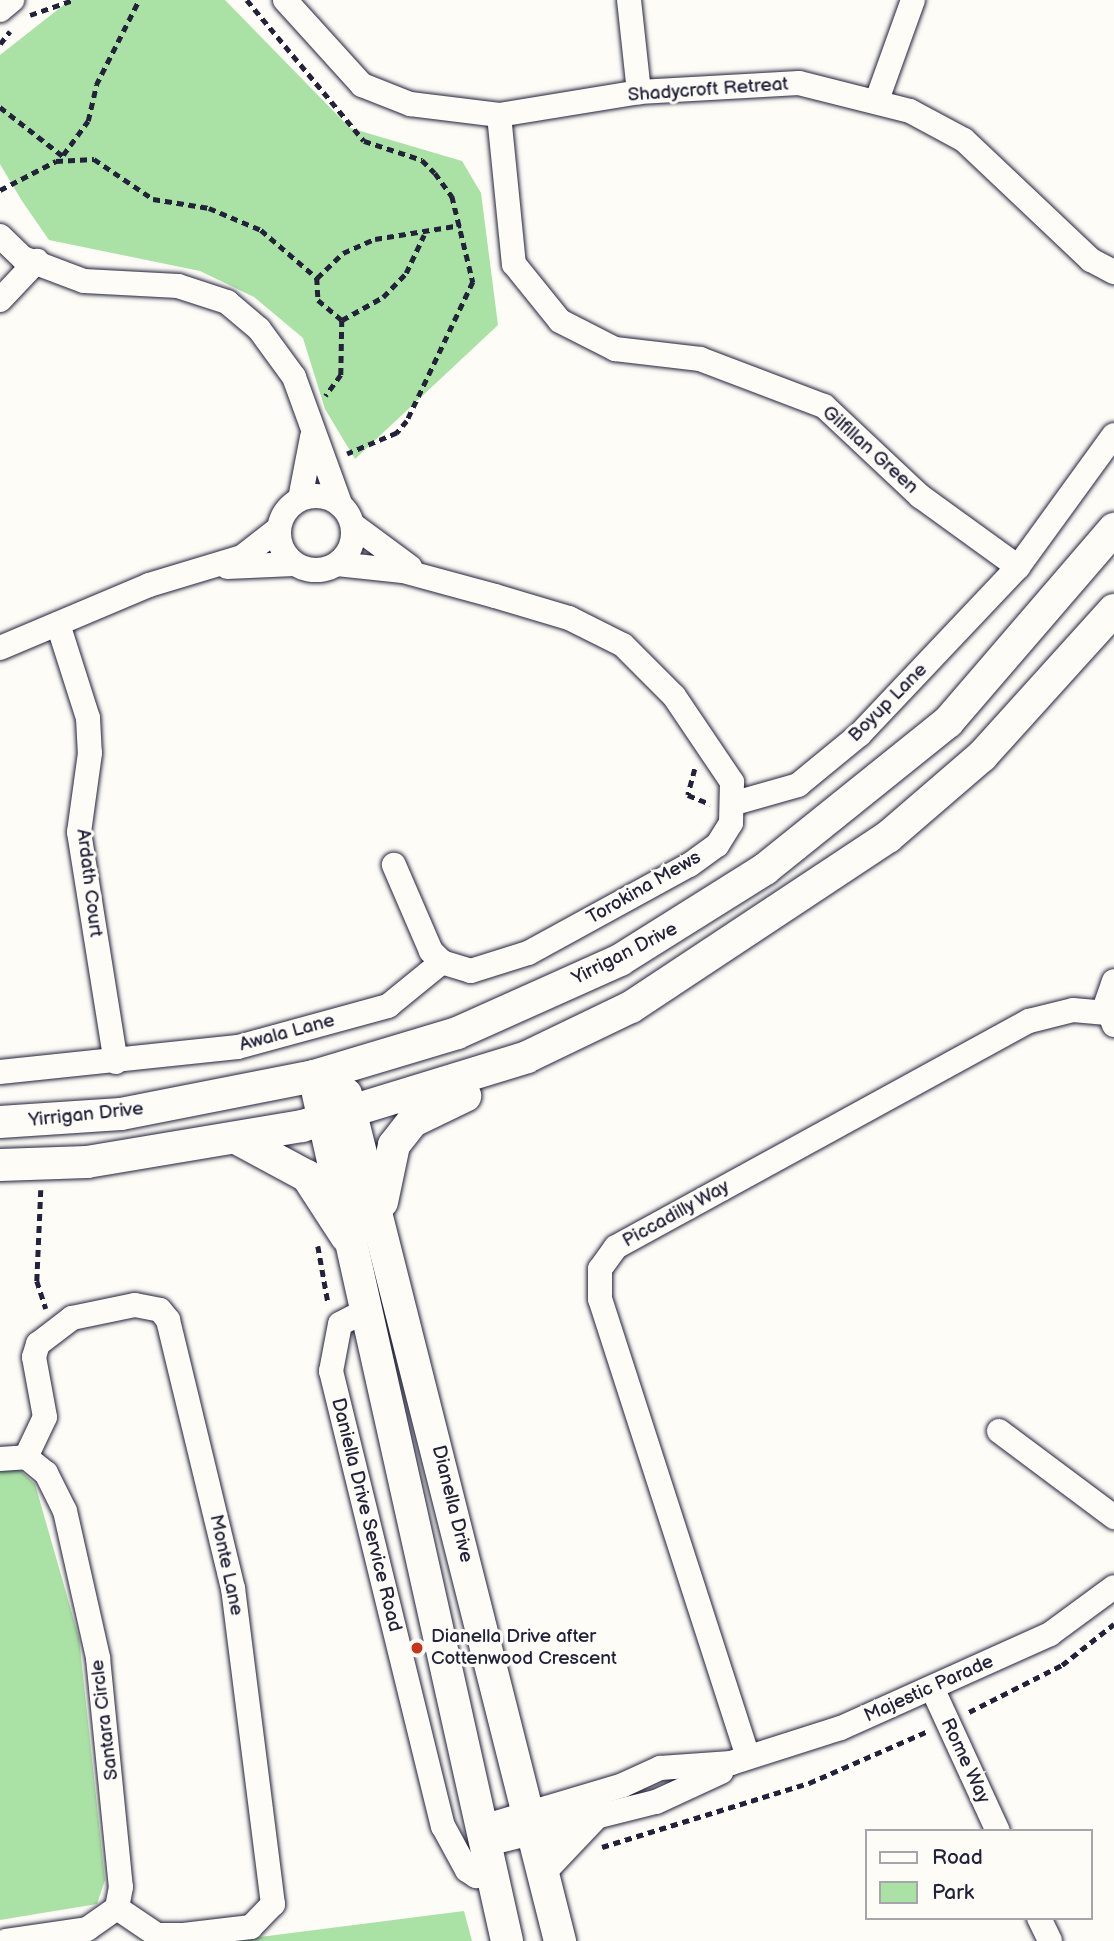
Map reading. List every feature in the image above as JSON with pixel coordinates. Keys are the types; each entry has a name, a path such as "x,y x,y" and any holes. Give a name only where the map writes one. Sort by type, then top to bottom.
{"main road":[{"name":"Yirrigan Drive","path":"0,1122 121,1114 327,1072 457,1033 620,960 754,876 948,722 1114,529"},
{"path":"383,1233 384,1172 413,1121 589,1043 631,1007 888,837 982,755 1114,610"},
{"path":"0,1165 87,1162 236,1138 339,1116 527,1057 631,1007"},
{"name":"Dianella Drive","path":"327,1072 339,1116 383,1233 560,1941"},
{"name":"Dianella Drive","path":"339,1116 351,1242 484,1849 507,1941"},
{"path":"236,1138 307,1176 351,1242"},
{"path":"543,1868 595,1813"}],"street":[{"name":"Shadycroft Retreat","path":"285,0 362,85 410,104 499,115 639,92 799,83 877,100 964,140 1091,260 1114,272"},
{"path":"629,0 639,92"},
{"path":"877,100 914,0"},
{"name":"Gilfillan Green","path":"499,115 514,264 560,321 615,349 700,359 824,406 920,496 1018,567"},
{"path":"0,236 23,258 37,261 84,281 178,286 227,302 259,329 294,377 312,438 347,515 351,547 337,564"},
{"path":"0,300 37,261"},
{"name":"Boyup Lane","path":"734,808 798,785 860,734 1018,567 1114,435"},
{"path":"0,648 149,585 212,569 242,557 278,529 300,499 312,438"},
{"path":"300,499 325,496 422,575"},
{"path":"278,529 280,545 294,564"},
{"path":"212,569 294,564 316,571 337,564 422,575 569,618 623,645 681,705 732,782 734,808"},
{"name":"Ardath Court","path":"58,624 88,718 90,752 79,832 116,1062"},
{"name":"Torokina Mews","path":"442,962 471,971 528,953 689,865 717,845 734,808"},
{"path":"394,865 422,934 442,962"},
{"name":"Awala Lane","path":"0,1072 116,1062 238,1046 388,1006 442,962"},
{"path":"1111,1019 1114,981"},
{"name":"Piccadilly Way","path":"740,1760 600,1299 600,1269 615,1247 1029,1021 1073,1010 1111,1019"},
{"name":"Monte Lane","path":"57,1325 135,1305 160,1310 168,1320 233,1588 273,1885 264,1919 234,1932 157,1935 117,1908"},
{"name":"Daniella Drive Service Road","path":"367,1310 340,1324 331,1371 443,1826 467,1870 476,1876 484,1849"},
{"path":"0,1458 26,1457 45,1417 34,1357 57,1325"},
{"path":"999,1431 1114,1517"},
{"name":"Santara Circle","path":"26,1457 58,1490 99,1658 121,1861 117,1908"},
{"name":"Majestic Parade","path":"532,1822 595,1813 669,1797 740,1760 933,1690 1050,1634 1114,1587"},
{"name":"Rome Way","path":"933,1690 997,1829"},
{"name":"Majestic Parade","path":"484,1849 532,1822 660,1768 740,1760"},
{"path":"6,1941 87,1929 117,1908"},
{"path":"1040,1920 1050,1941"}],"path":[{"path":"0,44 12,14 73,0"},
{"path":"63,155 88,121 99,77 139,0"},
{"path":"247,0 364,141 422,160 435,173 452,196 473,282 407,421 397,433 340,457"},
{"path":"0,107 67,160"},
{"path":"0,190 26,172 67,160 94,159 153,199 209,208 261,230 317,278 318,300 342,320"},
{"path":"317,278 343,253 375,239 425,234 461,225"},
{"path":"342,320 383,297 406,273 425,234"},
{"path":"322,401 341,374 342,320"},
{"path":"337,445 346,469"},
{"path":"698,761 688,795 734,808"},
{"path":"28,1187 55,1184"},
{"path":"42,1186 37,1281 57,1325"},
{"path":"315,1235 330,1297 326,1309"},
{"path":"597,1849 809,1783 948,1723 1062,1665 1114,1624"}],"green space":[{"path":"70,0 225,0 350,128 462,161 481,193 498,325 355,459 325,409 303,338 254,297 200,271 49,240 22,201 0,164 0,55"},
{"path":"17,1468 35,1484 79,1638 105,1880 97,1904 0,1920 0,1470"},
{"path":"464,1911 472,1941 229,1941"}],"place":[{"name":"Dianella Drive after Cottenwood Crescent","path":"417,1648"}]}
